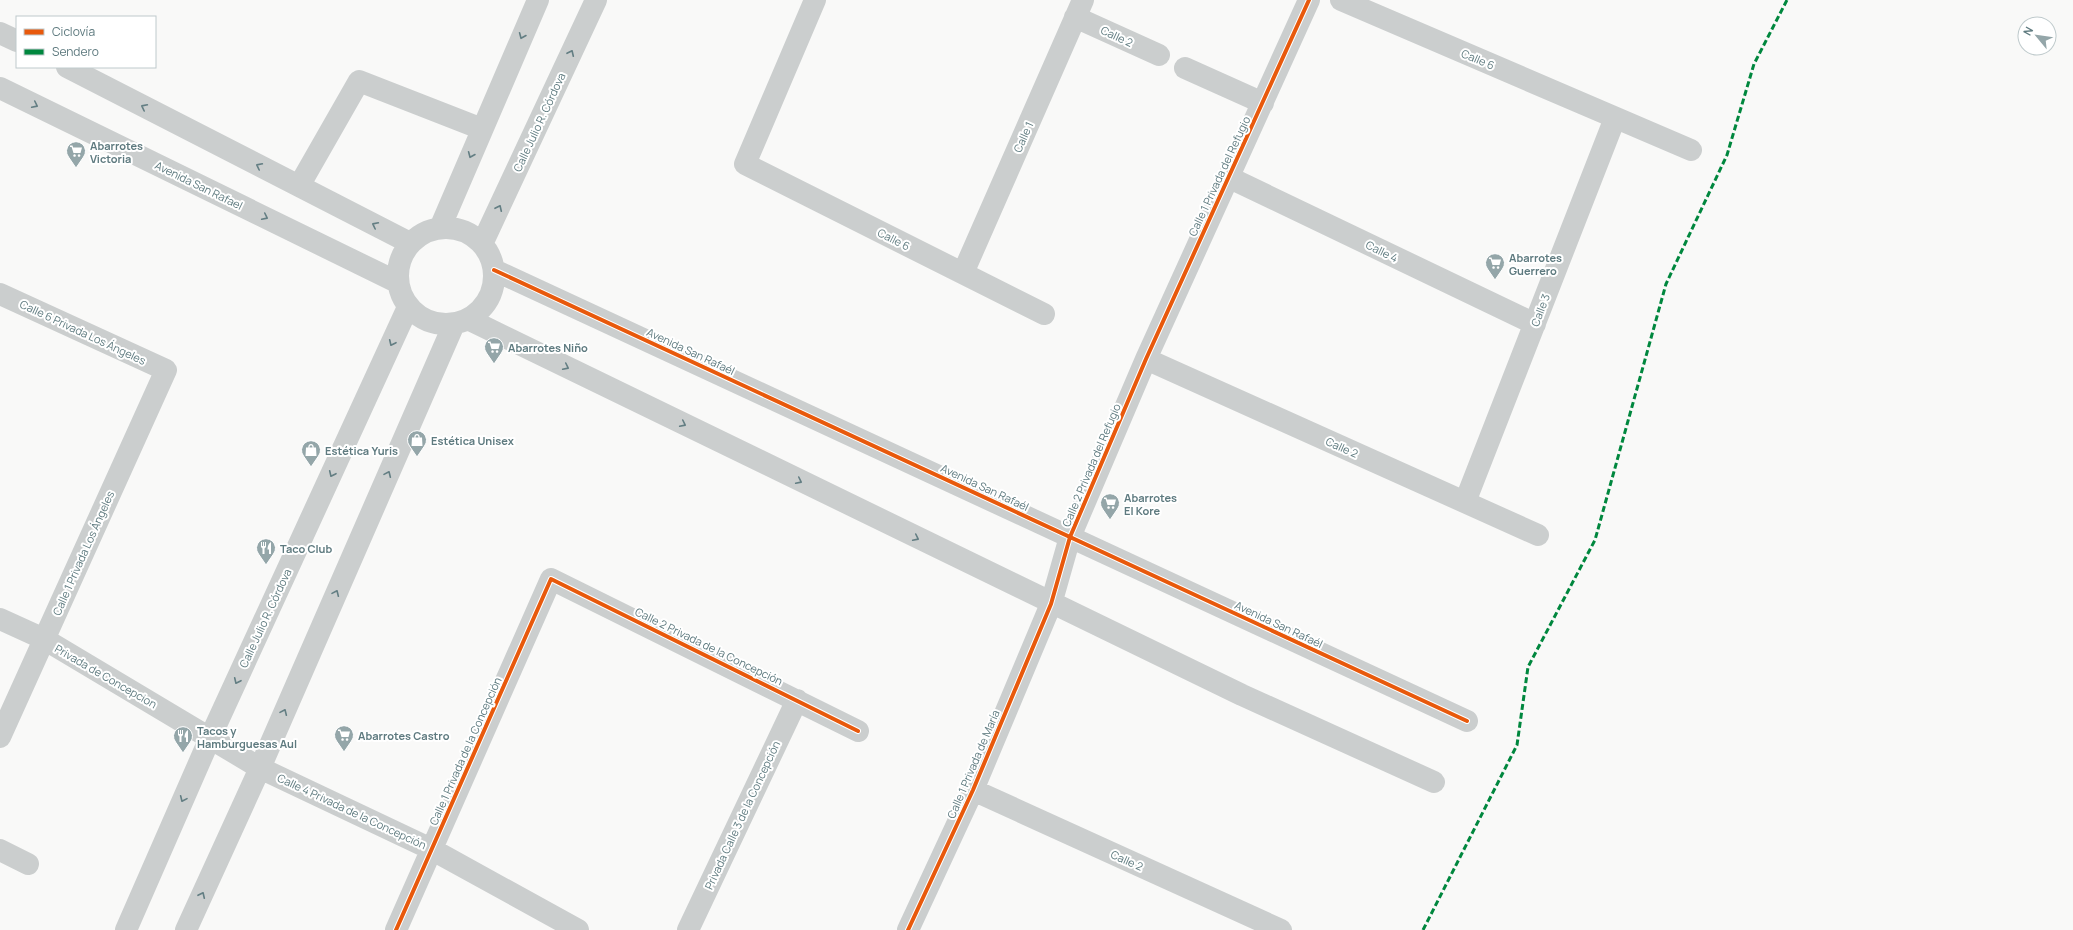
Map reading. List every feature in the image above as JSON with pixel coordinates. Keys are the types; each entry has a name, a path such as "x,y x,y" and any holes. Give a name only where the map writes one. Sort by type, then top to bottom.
{"street":[{"path":"440,228 538,0"},
{"name":"Calle Julio R. Córdova","path":"482,244 596,0"},
{"name":"Calle 6","path":"815,0 745,164 1044,314"},
{"name":"Calle 1 Privada del Refugio","path":"1146,359 1309,0"},
{"name":"Calle 6","path":"1341,0 1691,150"},
{"name":"Calle 2","path":"1079,8 1159,55"},
{"name":"Calle 1","path":"963,273 1079,8"},
{"path":"0,33 16,41"},
{"path":"69,68 410,243"},
{"path":"1185,68 1263,103"},
{"path":"299,186 359,81 482,129"},
{"name":"Avenida San Rafael","path":"0,88 397,282"},
{"name":"Calle 3","path":"1465,502 1615,118"},
{"name":"Calle 4","path":"1228,177 1535,324"},
{"path":"440,228 456,228 470,234 482,244 490,256 494,270 494,285 488,299 480,310 461,321 437,324 421,318 408,307 401,295 397,282 399,261 410,243 423,232 440,228"},
{"name":"Avenida San Rafaél","path":"494,270 1467,722"},
{"name":"Calle 6 Privada Los Ángeles","path":"0,294 166,370"},
{"name":"Calle Julio R. Córdova","path":"126,930 210,738 408,307"},
{"path":"461,321 1242,695 1434,782"},
{"path":"186,930 461,321"},
{"name":"Calle 2","path":"1146,359 1538,535"},
{"name":"Calle 2 Privada del Refugio","path":"1051,604 1070,537 1146,359"},
{"name":"Calle 1 Privada Los Ángeles","path":"0,737 166,370"},
{"name":"Calle 2 Privada de la Concepción","path":"551,579 858,730"},
{"name":"Calle 1 Privada de la Concepción","path":"396,930 551,579"},
{"name":"Calle 1 Privada de María","path":"908,930 973,790 1051,604"},
{"name":"Privada de Concepcion","path":"0,618 44,640 210,738"},
{"name":"Privada Calle 3 de la Concepción","path":"688,930 797,700"},
{"name":"Calle 4 Privada de la Concepción","path":"210,738 260,768 431,849 578,930"},
{"name":"Calle 2","path":"973,790 1281,930"},
{"path":"0,850 28,864"}],"marked path":[{"path":"1423,930 1517,745 1528,667 1595,540 1666,284 1727,155 1754,64 1787,0"}],"cycle path":[{"path":"908,930 973,790 1051,604 1070,537 1146,359 1309,0"},
{"path":"494,270 1467,721"},
{"path":"396,930 551,579 858,731"}],"place":[{"name":"Abarrotes Victoria","path":"76,168"},
{"name":"Abarrotes Guerrero","path":"1495,280"},
{"name":"Abarrotes Niño","path":"494,364"},
{"name":"Estética Unisex","path":"417,457"},
{"name":"Estética Yuris","path":"311,467"},
{"name":"Abarrotes El Kore","path":"1110,520"},
{"name":"Taco Club","path":"266,565"},
{"name":"Abarrotes Castro","path":"344,752"},
{"name":"Tacos y Hamburguesas Aul","path":"183,753"}]}
